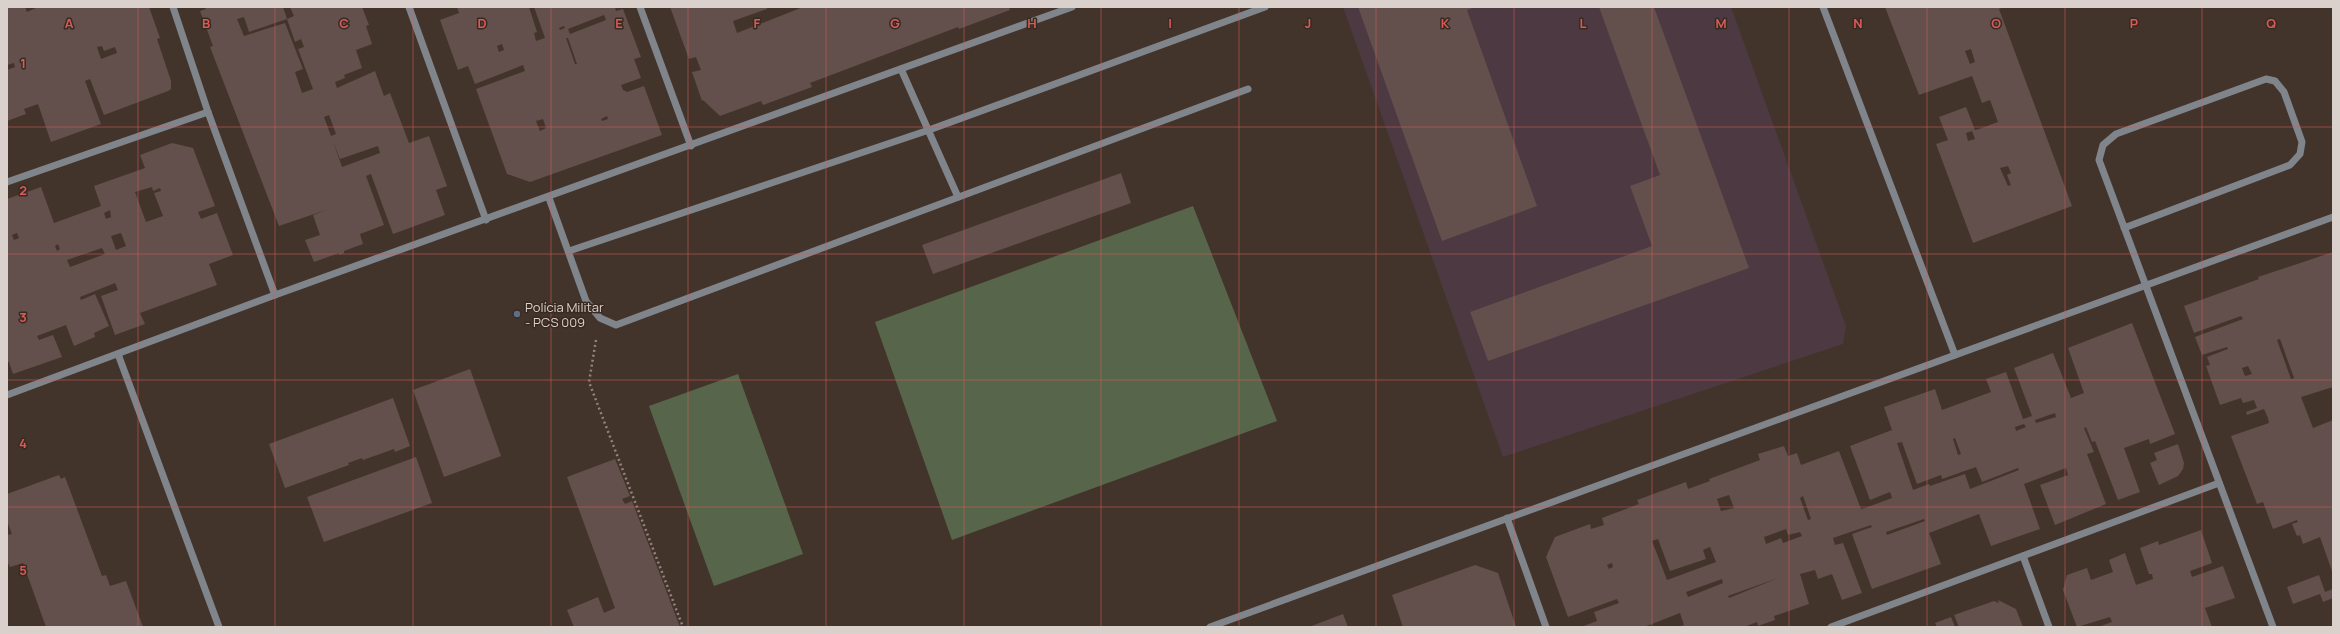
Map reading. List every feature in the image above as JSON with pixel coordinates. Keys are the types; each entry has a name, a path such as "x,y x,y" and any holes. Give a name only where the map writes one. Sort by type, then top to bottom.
{"street":[{"path":"173,7 208,112 275,295"},
{"path":"409,7 486,220"},
{"path":"640,7 691,146"},
{"path":"7,395 275,295 549,198 1072,7"},
{"path":"568,251 929,130 1264,7"},
{"path":"1823,7 1955,355"},
{"path":"902,69 958,197"},
{"path":"2124,228 2290,165 2300,154 2302,142 2284,92 2275,81 2266,79 2116,134 2103,145 2099,160 2145,286 2273,627"},
{"path":"549,198 586,301 600,318 616,325 1248,89"},
{"path":"7,182 208,112"},
{"path":"1210,627 2333,217"},
{"path":"118,354 219,627"},
{"path":"1831,627 2219,483"},
{"path":"1508,518 1546,627"},
{"path":"2023,556 2049,627"}],"path":[{"path":"600,318 589,382 684,627"}],"shaded area":[{"path":"1343,7 1731,7 1846,326 1843,344 1503,457"}],"green space":[{"path":"1193,206 1277,421 952,540 875,322"},
{"path":"738,374 803,554 714,586 649,406"}],"building":[{"path":"7,7 25,7 27,12 38,7 149,7 160,38 157,39 171,81 171,89 104,115 90,79 85,81 101,124 51,142 38,104 24,109 26,114 7,121 7,70 15,67 14,63 7,65","holes":["102,46 104,51 115,47 117,53 101,59 97,47"]},
{"path":"205,7 283,7 287,19 294,16 290,7 362,7 369,25 366,26 372,44 356,50 362,68 344,75 345,78 335,82 337,88 375,71 384,96 390,93 409,143 429,136 447,186 436,190 445,215 393,234 371,174 366,176 384,225 360,234 363,244 344,251 344,253 339,255 339,253 314,262 305,240 320,235 313,215 329,209 279,226 210,47 213,46 200,11 206,9","holes":["244,17 249,32 287,19 295,42 301,39 304,47 298,49 313,89 302,93 295,72 303,69 285,23 244,36 237,19","329,115 336,134 331,136 324,117","333,141 340,159 378,146 380,153 342,167"]},
{"path":"457,7 529,7 537,32 534,33 536,41 545,38 534,7 615,7 616,11 623,9 641,57 634,59 641,78 621,85 623,90 627,92 644,86 662,135 530,182 507,174 476,89 525,71 523,65 475,84 468,66 458,70 440,20 459,13","holes":["604,15 606,20 570,34 568,29","564,26 565,28 560,30 559,28","566,38 568,38 577,64 575,64","502,44 504,50 499,52 497,46","607,116 608,119 602,121 601,119","543,119 546,128 540,131 536,121"]},
{"path":"670,7 767,7 767,9 733,21 737,33 803,7 1009,7 1010,10 959,29 958,27 810,83 812,87 763,105 761,101 720,116 703,100 702,101 692,72 701,70 696,57 689,59"},
{"path":"1358,7 1475,7 1467,10 1537,206 1442,241"},
{"path":"1599,7 1654,7 1749,268 1488,361 1470,312 1652,246 1630,186 1660,175"},
{"path":"1885,7 2003,7 1999,9 2072,206 1973,243 1936,144 1948,140 1939,117 1966,107 1975,130 1979,129 1998,122 1990,100 1982,103 1972,76 1919,95","holes":["1971,49 1975,62 1970,64 1965,51","1972,131 1975,139 1968,141 1966,133","2008,166 2011,173 2007,175 2011,185 2008,186 2000,168"]},
{"path":"172,143 193,148 215,206 198,212 201,219 217,213 233,255 209,264 217,285 140,313 145,324 115,335 101,296 118,290 115,283 80,297 81,300 95,294 109,326 94,333 95,337 74,346 66,325 37,336 39,340 53,335 62,357 13,374 9,362 7,362 7,199 41,187 54,223 101,206 94,186 145,168 140,155","holes":["152,187 153,191 160,188 161,191 154,193 163,216 146,222 135,192","110,210 111,217 106,219 104,213","17,233 19,238 14,240 12,235","121,233 126,246 116,250 111,236","58,244 60,249 57,251 55,246","102,248 105,254 70,267 67,260"]},
{"path":"1121,173 1131,203 933,274 922,245"},
{"path":"2333,252 2333,387 2301,397 2313,428 2333,420 2333,574 2320,537 2303,544 2300,535 2297,536 2292,524 2298,522 2297,520 2273,529 2263,502 2257,504 2231,436 2269,423 2268,418 2264,409 2247,415 2246,412 2257,408 2254,400 2243,403 2241,398 2220,405 2206,366 2210,365 2207,357 2228,349 2227,347 2202,355 2195,337 2243,319 2241,316 2194,333 2184,306 2259,279 2258,277","holes":["2280,339 2294,378 2291,379 2277,340","2248,366 2252,374 2245,376 2242,368"]},
{"path":"2132,323 2175,434 2150,444 2149,439 2124,448 2140,492 2118,500 2095,441 2092,442 2086,427 2084,428 2094,452 2087,454 2106,504 2055,525 2040,485 2068,475 2066,468 2024,484 2040,529 1991,546 1979,514 1929,533 1941,564 1872,589 1852,534 1872,527 1871,525 1833,538 1835,545 1843,543 1862,593 1842,600 1832,574 1818,579 1815,570 1800,574 1809,604 1774,616 1775,620 1758,626 1757,622 1744,627 1678,627 1684,625 1680,613 1644,627 1581,627 1597,621 1594,612 1619,603 1617,599 1568,617 1546,557 1555,537 1590,524 1591,529 1604,525 1602,518 1639,504 1637,500 1686,482 1688,489 1710,481 1709,479 1760,460 1758,454 1784,446 1788,456 1797,453 1801,465 1839,451 1861,509 1865,508 1892,498 1890,492 1870,500 1850,446 1892,430 1884,407 1935,389 1942,410 1991,392 1986,379 2006,372 2023,419 2032,416 2014,368 2053,353 2071,398 2084,393 2068,348","holes":["2055,413 2056,417 2036,423 2035,420","2024,424 2026,427 2016,431 2015,427","1955,438 1961,454 1958,455 1953,439","1902,442 1917,484 1941,475 1942,479 1976,467 1982,482 2018,468 2019,470 1970,489 1965,474 1913,490 1897,443","1729,495 1734,508 1721,511 1717,499","1803,496 1811,519 1808,520 1800,498","1924,519 1925,521 1887,535 1886,532","1786,529 1788,535 1800,532 1802,536 1783,543 1781,538 1766,544 1764,537","1658,539 1670,571 1706,559 1703,550 1710,547 1716,562 1667,580 1652,541","1612,563 1613,567 1609,569 1607,565","1778,578 1729,598 1728,596","1722,579 1723,583 1688,597 1686,592"]},
{"path":"470,369 501,456 444,477 413,390"},
{"path":"393,398 410,446 395,452 394,449 363,460 362,458 348,463 349,465 285,488 269,444"},
{"path":"2178,444 2184,463 2183,469 2178,476 2159,485 2150,463 2157,460 2154,453"},
{"path":"416,457 432,503 324,542 307,497"},
{"path":"615,459 630,496 622,499 625,504 632,501 680,627 574,627 567,610 598,597 604,613 615,608 567,477"},
{"path":"59,475 61,479 65,477 102,576 106,575 110,586 126,581 143,627 46,627 23,563 10,567 7,561 7,535 12,534 7,521 7,494"},
{"path":"2201,530 2212,563 2190,571 2192,577 2223,566 2235,598 2205,608 2212,627 2098,627 2112,622 2110,617 2077,627 2063,590 2067,575 2087,568 2091,580 2113,572 2109,560 2125,553 2136,585 2153,579 2152,574 2149,574 2140,548 2158,541 2159,545"},
{"path":"1475,565 1498,573 1516,627 1403,627 1392,595"},
{"path":"2319,575 2325,592 2333,589 2333,598 2323,602 2320,594 2293,604 2287,587"},
{"path":"1998,600 2016,609 2023,627 1959,627 1954,615 1994,601 1999,603"},
{"path":"1343,614 1348,627 1309,627"},
{"path":"1951,617 1955,627 1937,627 1935,623"}],"place":[{"name":"Polícia Militar - PCS 009","path":"517,314"}]}
